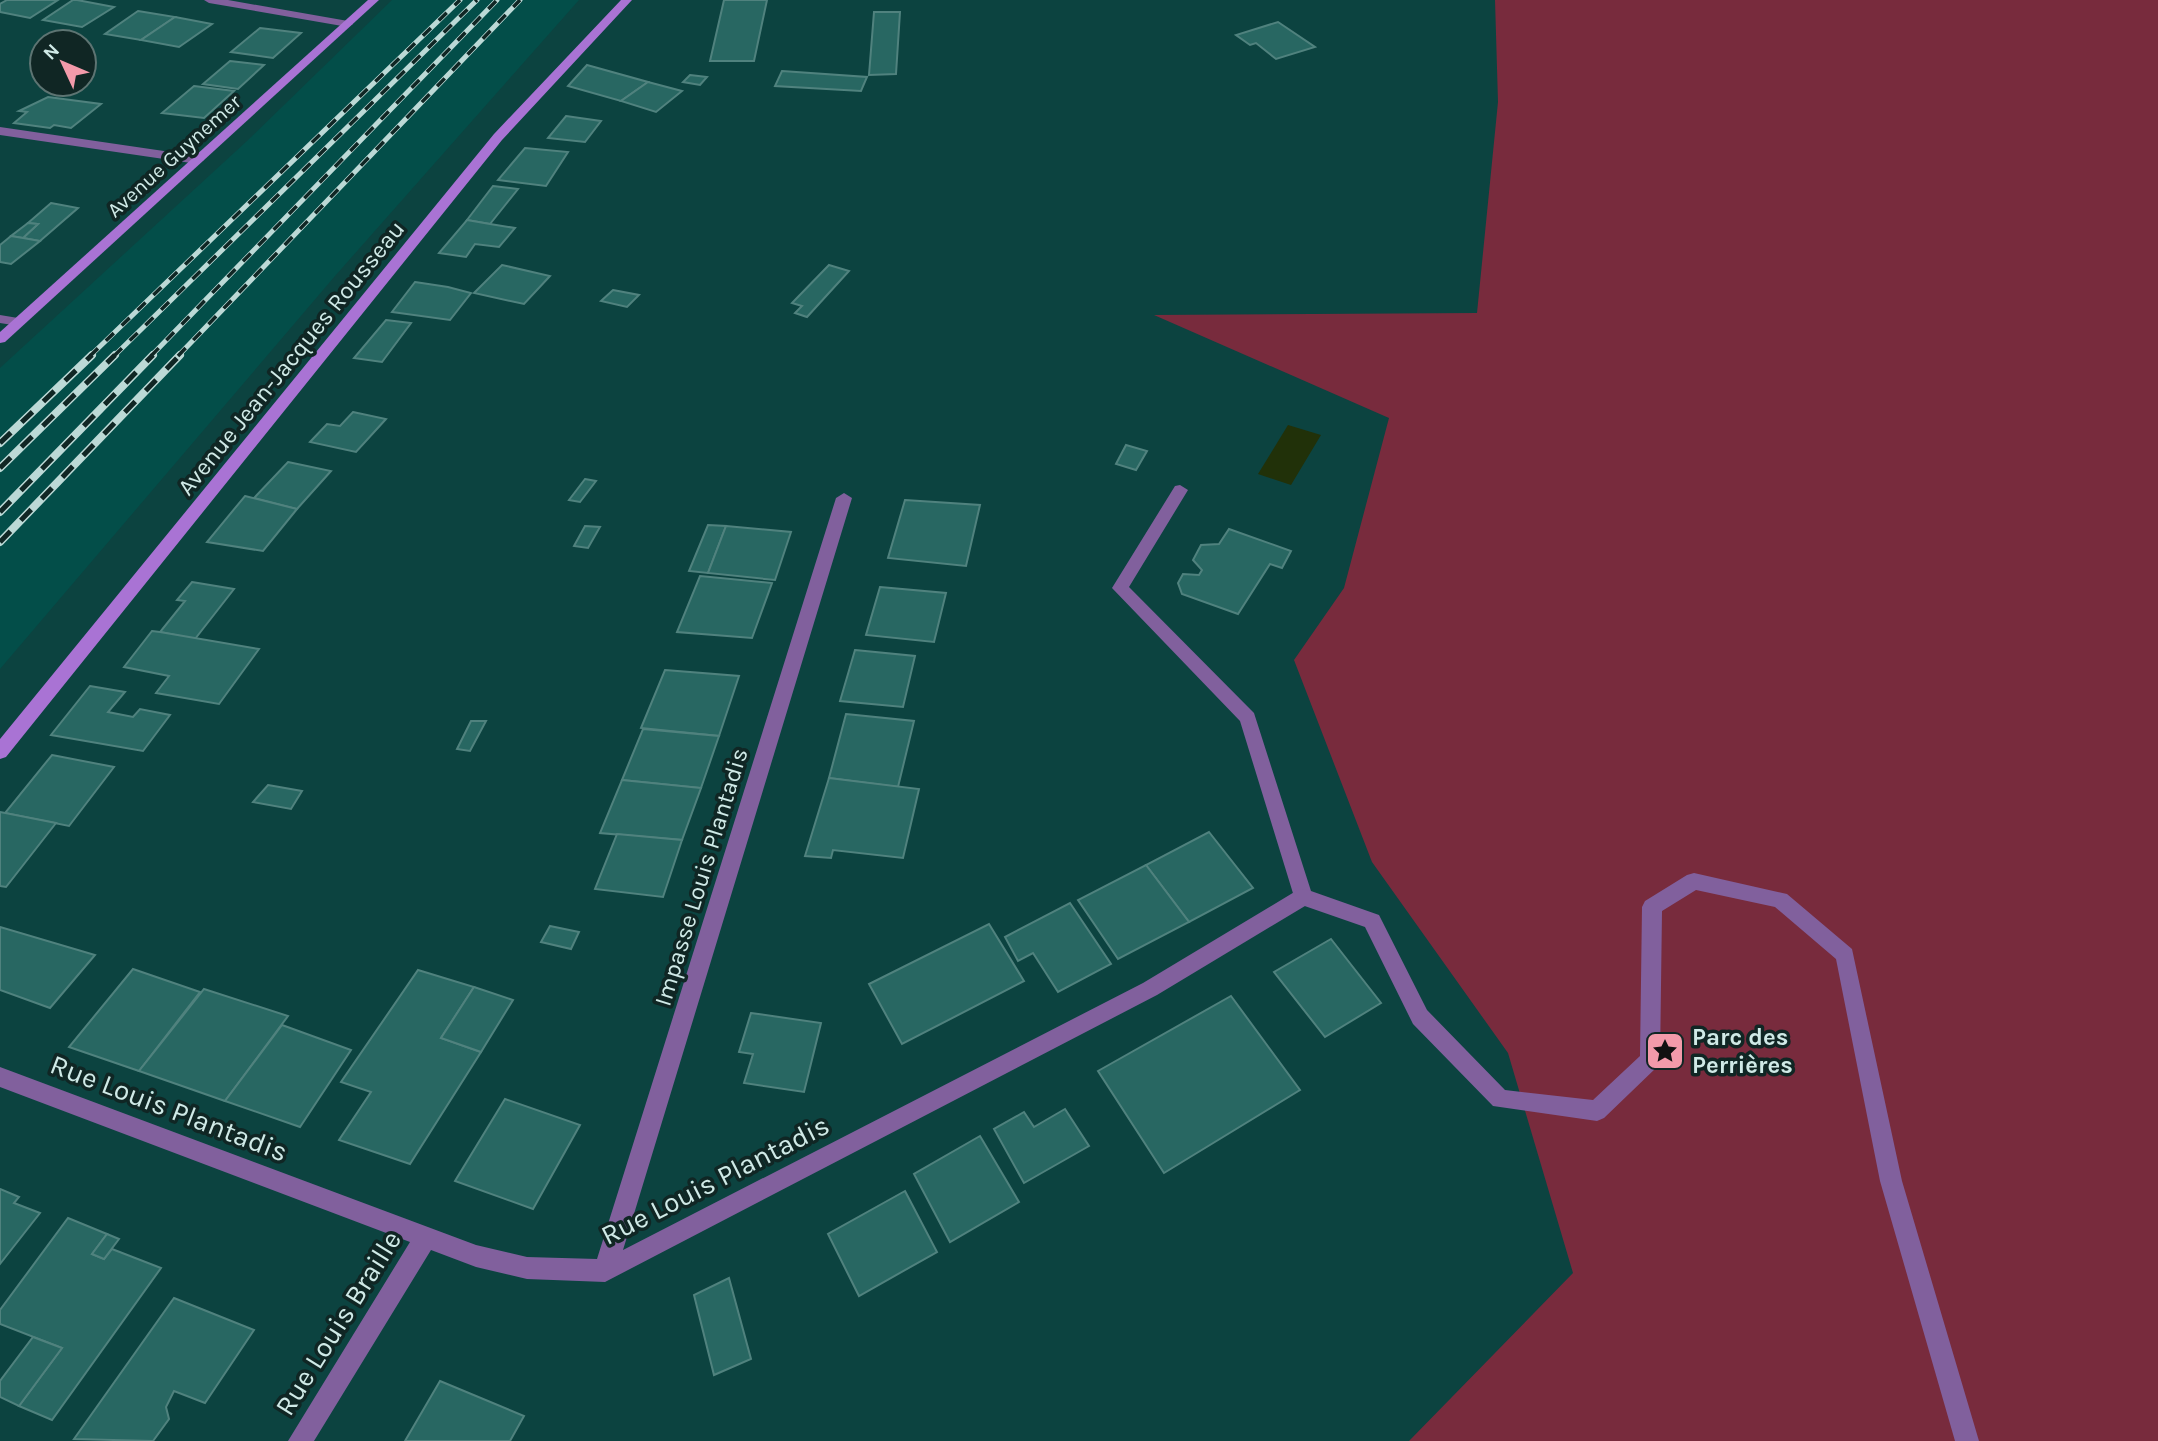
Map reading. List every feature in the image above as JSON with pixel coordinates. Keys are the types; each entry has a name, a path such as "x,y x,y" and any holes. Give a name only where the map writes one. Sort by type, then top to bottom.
{"main road":[{"name":"Avenue Guynemer","path":"0,339 374,0"},
{"name":"Avenue Jean-Jacques Rousseau","path":"0,752 498,137 627,0"}],"street":[{"path":"209,0 348,24"},
{"path":"0,131 198,160"},
{"path":"0,319 19,322"},
{"path":"1180,490 1120,588 1248,718 1303,897 1372,921 1420,1017 1500,1099 1597,1111 1650,1060 1652,907 1694,881 1780,900 1845,955 1891,1181 1967,1441"},
{"name":"Impasse Louis Plantadis","path":"605,1271 844,498"},
{"name":"Rue Louis Plantadis","path":"0,1077 476,1256 527,1268 605,1271 1150,989 1303,897"},
{"name":"Rue Louis Braille","path":"300,1441 426,1237"}],"shaded area":[{"path":"392,0 579,0 335,276 0,669 0,368 247,141"},
{"path":"1495,0 2158,0 2158,1441 1409,1441 1573,1273 1508,1053 1372,862 1294,660 1344,588 1389,418 1154,315 1477,313 1498,102"},
{"path":"1288,425 1321,435 1291,485 1258,474"}],"building":[{"path":"7,0 58,0 30,18 0,12 0,4"},
{"path":"73,0 114,7 82,27 43,20"},
{"path":"724,0 767,0 754,61 710,61"},
{"path":"138,11 175,17 141,40 105,34"},
{"path":"874,12 900,12 896,74 869,75"},
{"path":"175,17 212,24 179,47 141,40"},
{"path":"1278,22 1315,47 1276,59 1256,43 1250,45 1236,35"},
{"path":"260,28 301,33 273,58 231,52"},
{"path":"230,61 264,65 238,89 203,84"},
{"path":"587,65 648,82 621,101 568,86"},
{"path":"782,71 867,77 861,91 775,86"},
{"path":"690,75 707,77 700,85 683,82"},
{"path":"648,82 682,91 656,112 621,101"},
{"path":"194,86 234,91 204,118 162,113"},
{"path":"46,98 101,104 71,128 14,123 27,112 19,111"},
{"path":"566,116 601,121 585,142 548,138"},
{"path":"525,148 568,152 546,186 498,180"},
{"path":"493,186 518,189 490,224 467,220"},
{"path":"51,203 78,208 40,241 23,238 38,224 28,223"},
{"path":"467,220 515,228 499,247 475,244 466,257 439,253"},
{"path":"28,223 38,224 23,238 11,236"},
{"path":"11,236 40,241 11,264 0,262 0,245"},
{"path":"502,265 550,276 524,304 474,293"},
{"path":"829,265 849,271 807,317 795,313 802,306 792,303"},
{"path":"415,282 471,293 450,320 392,312"},
{"path":"613,290 639,295 627,307 601,301"},
{"path":"386,320 411,323 382,362 354,358"},
{"path":"353,412 386,419 356,452 310,442 327,424 340,426"},
{"path":"1126,445 1147,451 1136,470 1116,464"},
{"path":"288,462 331,471 297,509 254,498"},
{"path":"585,479 596,481 580,502 569,500"},
{"path":"245,496 297,509 263,551 207,542"},
{"path":"905,500 980,505 966,566 888,558"},
{"path":"708,525 726,526 708,573 689,571"},
{"path":"585,526 600,527 588,548 574,546"},
{"path":"726,526 791,532 775,580 708,573"},
{"path":"1229,529 1291,551 1282,568 1270,564 1238,614 1182,594 1178,583 1183,574 1199,575 1202,570 1193,560 1201,545 1219,544"},
{"path":"700,576 772,583 752,638 677,632"},
{"path":"192,582 234,589 195,639 160,632 185,601 177,600"},
{"path":"880,587 946,593 934,642 866,635"},
{"path":"152,631 259,649 219,704 156,693 169,676 124,667"},
{"path":"855,650 915,656 903,707 840,701"},
{"path":"665,670 739,676 719,736 641,728"},
{"path":"90,686 125,692 108,712 133,717 140,709 170,715 143,751 51,735"},
{"path":"846,714 914,721 898,787 829,778"},
{"path":"471,721 486,721 470,751 457,749"},
{"path":"643,729 719,736 701,788 622,780"},
{"path":"52,755 114,767 69,826 5,813"},
{"path":"829,778 919,789 903,858 833,850 831,858 805,856"},
{"path":"622,780 701,788 682,840 600,833"},
{"path":"268,785 302,791 291,809 253,802"},
{"path":"0,812 56,823 6,887 0,886"},
{"path":"1209,832 1253,888 1189,922 1146,865"},
{"path":"617,834 682,840 663,897 595,889"},
{"path":"1146,865 1189,922 1118,959 1078,900"},
{"path":"1070,903 1111,964 1058,992 1033,953 1018,961 1005,937"},
{"path":"989,924 1024,981 902,1044 869,984"},
{"path":"550,926 579,932 571,949 541,942"},
{"path":"0,927 95,955 50,1008 0,990"},
{"path":"1331,939 1381,1003 1325,1037 1274,972"},
{"path":"133,969 200,992 139,1071 69,1047"},
{"path":"418,970 474,987 441,1038 481,1052 410,1164 339,1140 371,1092 341,1082"},
{"path":"474,987 513,1000 481,1052 441,1038"},
{"path":"204,989 288,1016 225,1101 139,1071"},
{"path":"1231,996 1300,1090 1164,1173 1098,1071"},
{"path":"751,1013 821,1023 804,1092 744,1083 753,1054 739,1052"},
{"path":"282,1025 351,1050 300,1127 225,1101"},
{"path":"505,1099 580,1125 533,1209 455,1181"},
{"path":"1065,1109 1089,1146 1024,1183 994,1129 1024,1112 1034,1127"},
{"path":"980,1136 1019,1202 950,1242 914,1174"},
{"path":"0,1189 19,1197 14,1203 40,1213 0,1264"},
{"path":"905,1191 937,1252 859,1296 828,1234"},
{"path":"68,1218 107,1234 92,1254 104,1259 112,1249 161,1268 52,1420 19,1406 62,1348 0,1324 0,1310"},
{"path":"107,1234 119,1239 104,1259 92,1254"},
{"path":"729,1278 751,1359 714,1375 694,1295"},
{"path":"174,1298 254,1330 205,1403 174,1391 166,1407 169,1419 153,1441 74,1439"},
{"path":"33,1337 62,1348 19,1406 0,1397 0,1381"},
{"path":"440,1381 524,1416 510,1441 405,1441"}],"railway":[{"path":"90,356 460,0"},
{"path":"114,356 477,0"},
{"path":"151,356 497,0"},
{"path":"178,356 520,0"},
{"path":"0,443 92,355"},
{"path":"0,468 115,355"},
{"path":"0,512 153,355"},
{"path":"0,542 180,355"}],"place":[{"name":"Parc des Perrières","path":"1665,1051"}]}
